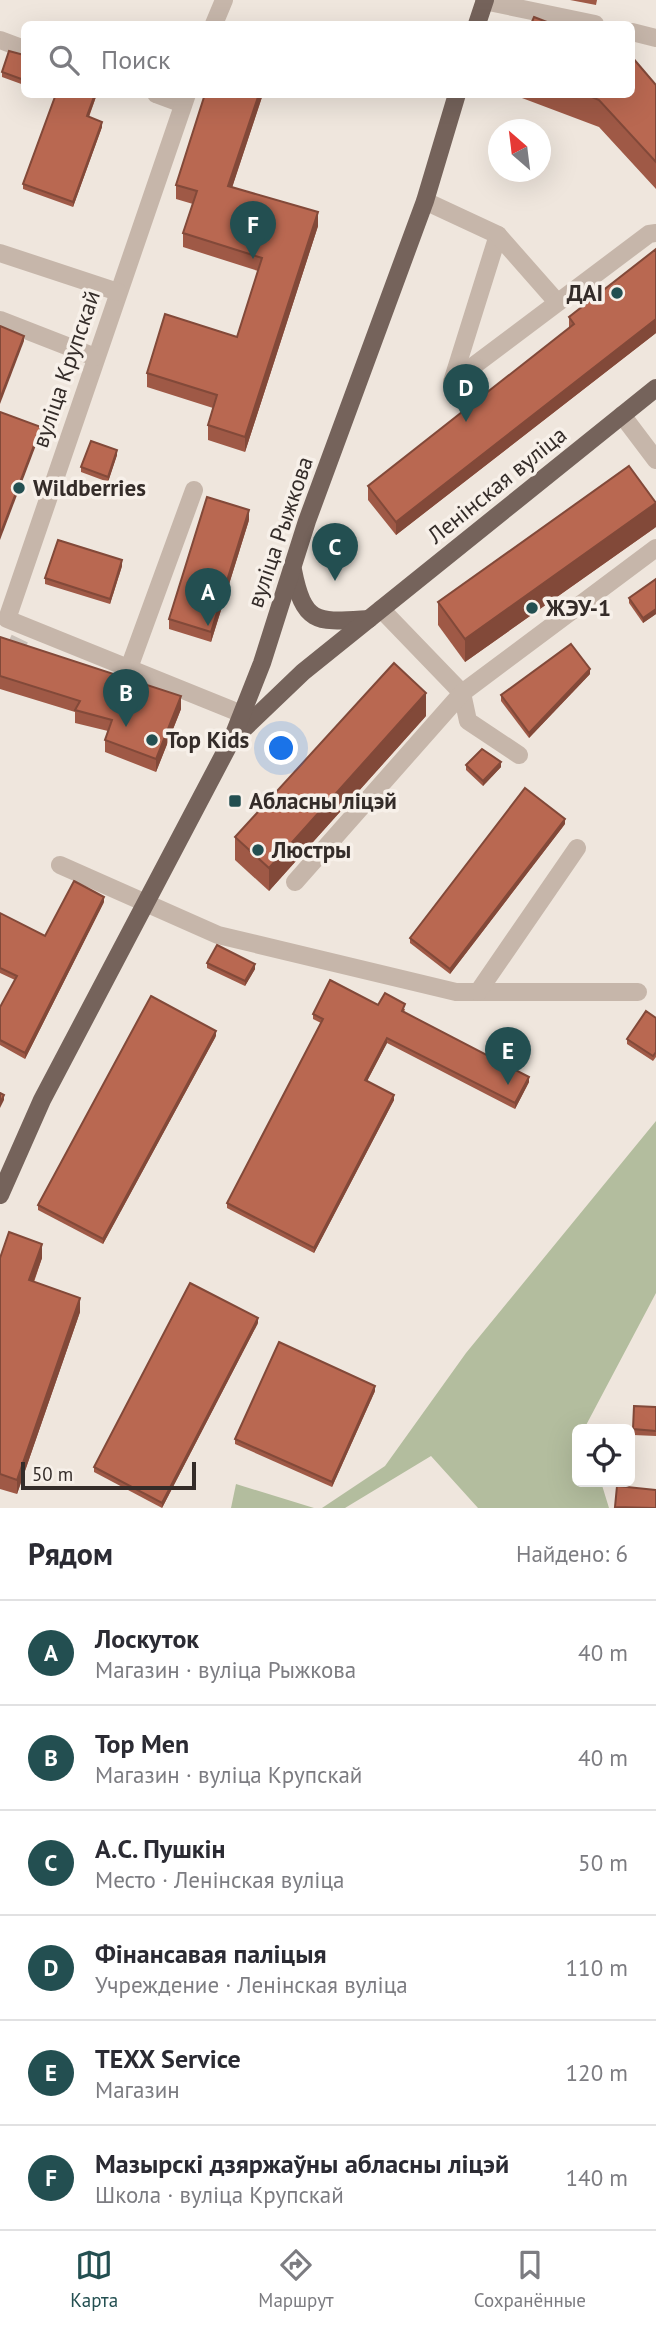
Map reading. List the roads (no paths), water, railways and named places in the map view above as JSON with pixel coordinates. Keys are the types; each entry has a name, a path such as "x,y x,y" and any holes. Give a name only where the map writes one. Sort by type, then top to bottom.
{"main road":[{"path":"478,21 484,0"},
{"name":"вуліца Рыжкова","path":"0,1195 42,1100 232,739 425,201 456,98"},
{"name":"Ленінская вуліца","path":"232,739 303,672 656,388"},
{"path":"293,567 298,596 306,610 324,622 375,614"}],"street":[{"path":"215,21 224,0"},
{"path":"484,0 581,21"},
{"path":"635,33 656,38"},
{"path":"0,40 21,48"},
{"name":"вуліца Крупскай","path":"185,99 4,618 242,714"},
{"path":"425,201 498,234 557,302"},
{"path":"498,234 452,382 649,234 656,233"},
{"path":"0,253 118,292"},
{"path":"0,320 95,357"},
{"path":"622,415 656,460"},
{"path":"129,668 194,490"},
{"path":"295,883 463,693 656,548"},
{"path":"375,614 463,693 468,721 519,755"},
{"path":"478,992 577,848"},
{"path":"60,865 145,905 218,935 456,992 638,992"}],"tunnel":[{"path":"0,679 25,628"}],"place":[{"name":"Мазырскі дзяржаўны абласны ліцэй","path":"253,259"},
{"name":"ДАІ","path":"617,293"},
{"name":"Фінансавая паліцыя","path":"466,422"},
{"name":"Wildberries","path":"19,488"},
{"name":"А.С. Пушкін","path":"335,581"},
{"name":"ЖЭУ-1","path":"532,608"},
{"name":"Лоскуток","path":"208,626"},
{"name":"Top Men","path":"126,727"},
{"name":"Top Kids","path":"152,740"},
{"name":"Абласны ліцэй","path":"235,801"},
{"name":"Люстры","path":"258,850"},
{"name":"TEXX Service","path":"508,1085"}]}
